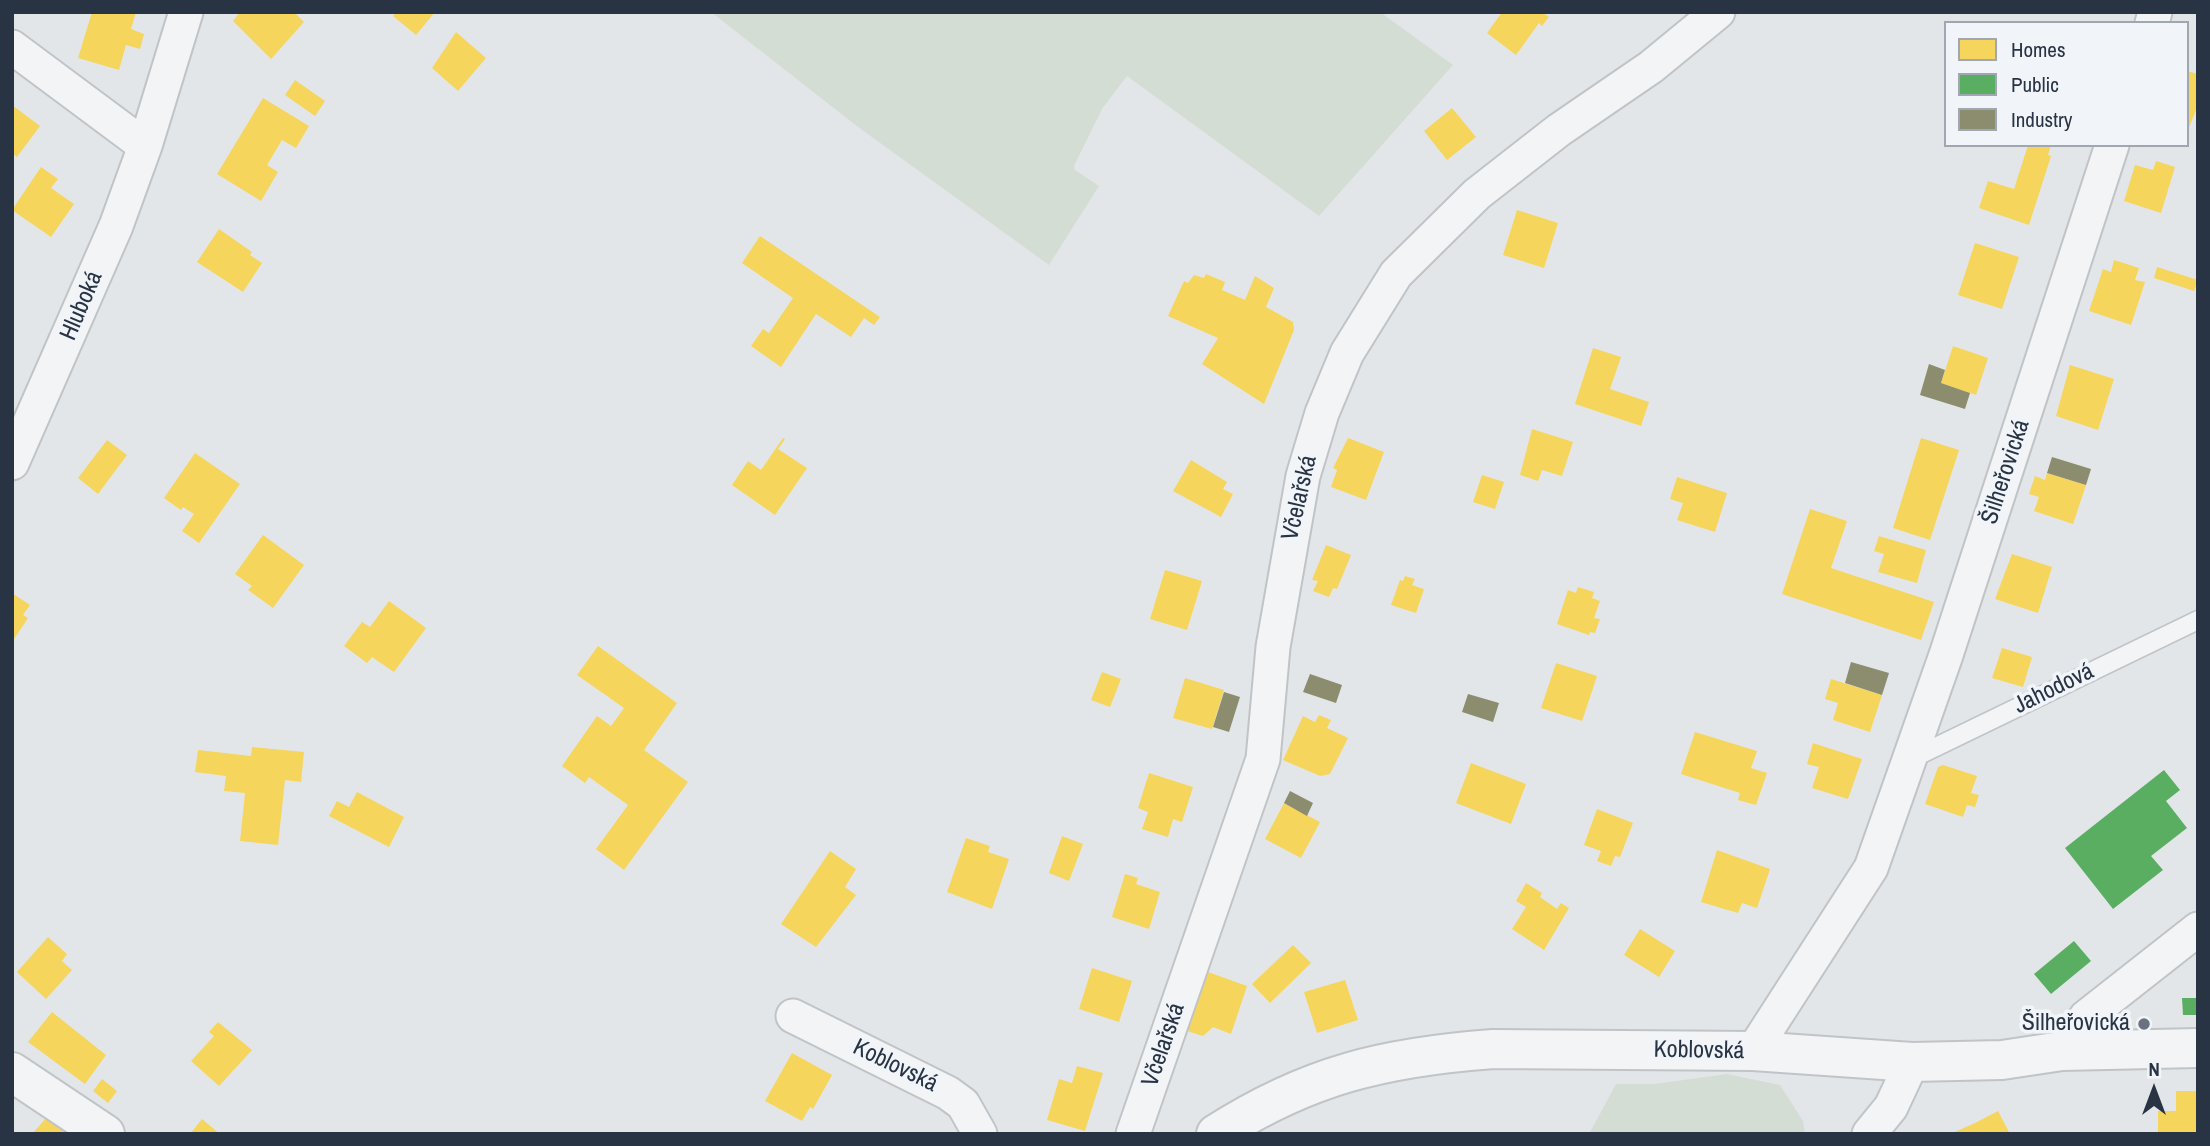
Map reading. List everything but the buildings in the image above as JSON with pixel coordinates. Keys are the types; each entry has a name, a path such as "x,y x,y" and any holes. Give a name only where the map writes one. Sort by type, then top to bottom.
{"street":[{"name":"Hluboká","path":"12,463 116,226 145,146 186,12"},
{"name":"Včelařská","path":"1133,1134 1263,760 1273,647 1303,477 1322,413 1347,353 1396,274 1477,194 1559,130 1651,67 1718,12"},
{"path":"12,47 145,146"},
{"name":"Šilheřovická","path":"1753,1051 1871,868 1911,758 2111,147"},
{"path":"2062,1051 2086,1017 2198,929"},
{"name":"Koblovská","path":"793,1016 948,1093 963,1104 980,1134"},
{"name":"Koblovská","path":"1216,1134 1244,1115 1309,1085 1406,1057 1493,1049 1753,1051 1912,1062 2002,1060 2062,1051 2198,1048"},
{"path":"1869,1134 1891,1107 1912,1062"},
{"path":"12,1072 105,1134"}],"lane":[{"name":"Jahodová","path":"1911,758 2198,620"}],"shaded area":[{"path":"711,12 1380,12 1453,65 1319,216 1127,76 1102,109 1074,166 1075,170 1099,186 1049,265 858,127"},
{"path":"1727,1074 1780,1085 1803,1121 1805,1134 1589,1134 1616,1084 1654,1084"}],"place":[{"name":"Šilheřovická","path":"2144,1024"}]}
